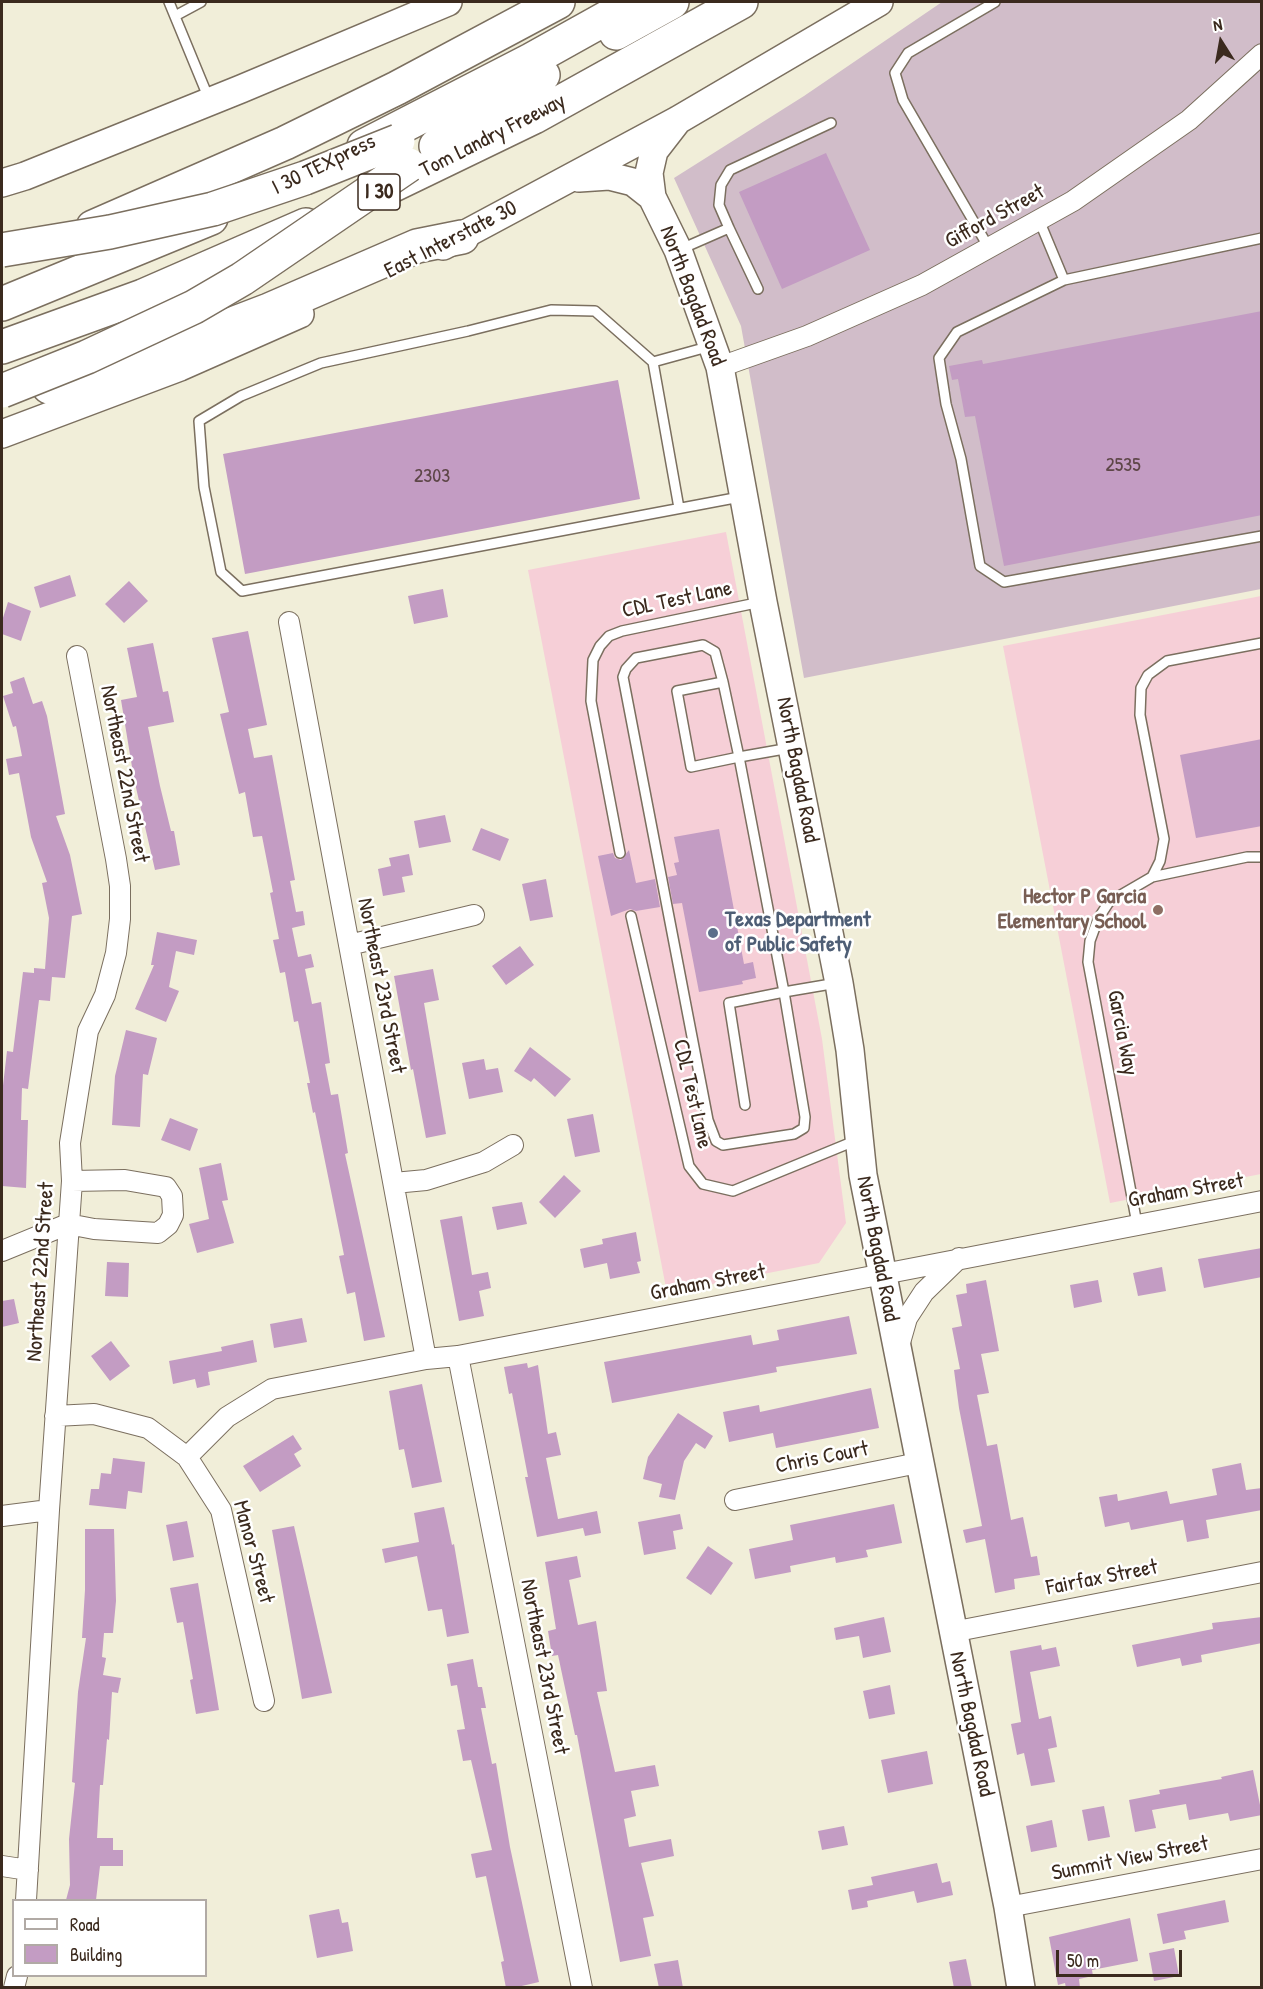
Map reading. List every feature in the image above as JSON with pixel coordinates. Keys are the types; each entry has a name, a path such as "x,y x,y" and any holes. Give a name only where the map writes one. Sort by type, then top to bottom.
{"highway":[{"path":"2,265 172,194 285,143 397,88 558,2"},
{"name":"I 30 TEXpress","path":"2,304 114,260 304,176 531,60 635,2"},
{"path":"2,391 154,328 214,296 542,75 672,2"},
{"name":"Tom Landry Freeway","path":"2,347 142,296 424,172 534,117 741,2"},
{"path":"2,250 110,232 213,209 260,195 398,141 542,75"},
{"path":"2,401 198,337 269,310 417,246 462,237"}],"street":[{"path":"2,183 25,176 210,102 448,2"},
{"name":"East Interstate 30","path":"2,434 180,367 321,305 462,237 678,120 879,2"},
{"name":"Gifford Street","path":"717,356 807,336 922,285 989,248 1073,201 1189,120 1261,55"},
{"name":"North Bagdad Road","path":"678,120 654,151 650,173 652,197 678,250 717,356 763,602 839,982 850,1050 863,1175 918,1463 1008,1907 1021,1988"},
{"name":"North Bagdad Road","path":"570,179 609,176 633,182 652,197"},
{"name":"Northeast 23rd Street","path":"289,622 426,1359"},
{"name":"Northeast 22nd Street","path":"26,1899 55,1416 72,1181 70,1143 87,1031 105,995 116,953 120,886 77,656"},
{"path":"349,945 474,915"},
{"path":"394,1183 426,1180 484,1162 513,1145"},
{"path":"2,1251 68,1224 94,1229 158,1233 168,1225 173,1215 172,1196 166,1187 125,1180 72,1181"},
{"name":"Graham Street","path":"187,1457 227,1417 272,1389 426,1359 458,1356 960,1257 1262,1201"},
{"name":"North Bagdad Road","path":"897,1354 906,1318 924,1292 960,1257"},
{"name":"Northeast 23rd Street","path":"458,1356 582,1988"},
{"name":"Manor Street","path":"55,1416 94,1414 148,1428 187,1457 221,1510 264,1701"},
{"name":"Chris Court","path":"735,1500 918,1463"},
{"path":"2,1516 49,1510"},
{"name":"Fairfax Street","path":"952,1632 1262,1572"},
{"name":"Summit View Street","path":"1008,1907 1262,1859"},
{"path":"2,1866 28,1870"}],"lane":[{"path":"169,2 210,102"},
{"path":"175,16 201,2"},
{"path":"989,248 903,100 895,73 908,53 995,2"},
{"path":"758,289 719,205 721,185 730,170 831,123"},
{"path":"1039,220 1064,280"},
{"path":"678,250 729,228"},
{"path":"1262,238 1064,280 957,332 939,358 946,404 961,459 980,566 1004,582 1262,536"},
{"path":"679,508 653,362 595,311 551,310 468,331 321,363 241,396 199,420 204,487 220,572 242,591 744,496"},
{"path":"653,362 717,356"},
{"name":"CDL Test Lane","path":"620,853 591,701 592,660 609,636 622,631 763,602"},
{"path":"1152,877 1160,861 1164,839 1140,715 1141,688 1148,675 1167,661 1262,643"},
{"path":"703,645 715,652 723,682 784,992 805,1117 804,1128 794,1134 723,1145 716,1141 708,1120 623,677 626,669 636,658 703,645"},
{"path":"723,682 677,691 691,767 792,747"},
{"name":"Garcia Way","path":"1137,1224 1088,962 1090,941 1098,919 1109,902 1152,877 1247,857 1262,857"},
{"name":"CDL Test Lane","path":"631,916 689,1166 703,1184 733,1191 859,1139"},
{"path":"745,1104 729,1003 839,982"}],"shaded area":[{"path":"942,2 1261,2 1261,589 804,678 741,326 674,178 804,96"},
{"path":"726,532 822,1039 846,1223 819,1263 667,1293 528,570"},
{"name":"Hector P Garcia Elementary School","path":"1261,596 1261,1174 1110,1203 1003,646"}],"building":[{"path":"826,153 870,250 782,289 739,192"},
{"path":"1262,311 1262,515 1004,566 975,416 965,417 958,379 952,380 949,366 982,360 983,364"},
{"path":"618,380 640,499 245,574 223,454"},
{"path":"70,575 76,596 40,608 34,587"},
{"path":"129,581 148,601 124,623 105,604"},
{"path":"443,589 448,617 414,624 408,596"},
{"path":"8,602 31,611 21,641 2,634 2,621"},
{"path":"248,631 267,725 248,729 254,758 272,755 295,880 290,881 296,912 303,911 305,925 292,928 298,957 311,954 314,967 305,969 312,1004 321,1002 330,1063 325,1064 331,1095 338,1094 348,1153 345,1154 385,1337 364,1341 355,1292 347,1294 339,1256 344,1255 307,1083 310,1083 298,1021 294,1022 285,972 280,973 273,940 279,939 262,836 253,837 245,792 239,794 220,714 229,712 212,638"},
{"path":"153,643 163,692 168,691 174,722 148,727 171,831 174,831 180,865 155,870 134,779 121,700 137,697 127,648"},
{"path":"24,677 33,704 42,701 47,716 65,814 56,816 70,855 82,914 72,916 65,978 52,977 50,1001 39,1000 28,1089 22,1088 21,1120 28,1120 26,1188 2,1186 2,1094 7,1051 13,1052 23,972 34,973 34,968 45,969 49,918 42,883 47,882 31,837 19,773 9,775 6,759 22,756 16,726 13,727 3,696 13,693 10,682"},
{"path":"1262,739 1262,826 1196,838 1180,755"},
{"path":"445,815 451,842 419,848 414,821"},
{"path":"481,828 509,839 500,861 472,850"},
{"name":"Texas Department of Public Safety","path":"719,829 744,964 753,962 756,978 742,981 743,984 699,992 682,903 673,904 668,877 677,875 674,863 679,862 674,837"},
{"path":"629,850 636,883 655,879 660,907 636,911 630,909 611,916 598,856 613,853 615,858 621,860"},
{"path":"409,854 413,875 402,877 405,892 383,896 378,869 391,866 389,858"},
{"path":"546,879 553,917 530,921 522,884"},
{"path":"157,932 197,940 194,955 176,951 169,987 179,991 166,1022 135,1009 154,965 151,965"},
{"path":"520,946 534,965 506,985 492,966"},
{"path":"433,969 439,1000 424,1003 446,1134 426,1138 394,976"},
{"path":"126,1030 157,1038 148,1075 143,1074 140,1127 112,1125 115,1076"},
{"path":"530,1047 571,1079 555,1097 534,1078 531,1082 514,1071"},
{"path":"484,1059 486,1070 498,1068 503,1092 469,1099 462,1063"},
{"path":"593,1114 600,1152 575,1157 567,1119"},
{"path":"170,1118 198,1129 190,1151 161,1140"},
{"path":"221,1163 228,1200 222,1201 234,1243 197,1253 189,1224 209,1219 199,1168"},
{"path":"564,1175 581,1191 555,1218 539,1202"},
{"path":"522,1202 527,1224 497,1230 492,1207"},
{"path":"462,1216 472,1275 488,1272 491,1288 479,1291 484,1316 459,1321 440,1220"},
{"path":"636,1232 641,1261 637,1262 640,1273 610,1279 607,1263 584,1268 580,1249 603,1244 602,1239"},
{"path":"1262,1248 1262,1277 1204,1288 1198,1259"},
{"path":"107,1262 129,1263 128,1297 105,1296"},
{"path":"1162,1267 1166,1291 1138,1296 1133,1273"},
{"path":"986,1280 999,1351 981,1354 989,1393 977,1395 987,1446 997,1444 1011,1520 1023,1517 1031,1557 1037,1556 1040,1575 1014,1579 1015,1589 995,1593 985,1539 966,1543 963,1530 982,1526 959,1408 954,1370 960,1369 952,1328 962,1326 956,1295 967,1293 966,1284"},
{"path":"1098,1280 1102,1302 1074,1308 1070,1285"},
{"path":"14,1299 19,1323 2,1327 2,1301"},
{"path":"849,1316 857,1354 776,1367 777,1372 612,1403 604,1362 751,1335 753,1345 779,1340 777,1330"},
{"path":"302,1318 307,1342 274,1348 270,1324"},
{"path":"253,1340 257,1362 208,1372 210,1385 197,1388 195,1379 173,1384 169,1361 222,1351 221,1347"},
{"path":"111,1341 130,1366 110,1381 91,1356"},
{"path":"527,1363 528,1368 538,1365 548,1434 556,1432 561,1455 546,1458 558,1519 597,1511 601,1533 585,1536 583,1528 537,1537 512,1393 509,1394 504,1367"},
{"path":"422,1384 442,1482 412,1488 404,1449 399,1450 389,1391"},
{"path":"871,1388 879,1428 776,1448 773,1433 729,1442 723,1412 759,1405 760,1412"},
{"path":"678,1413 713,1436 705,1449 696,1443 684,1461 675,1500 659,1497 662,1484 643,1479 648,1457"},
{"path":"293,1435 302,1449 294,1454 301,1466 260,1492 243,1466"},
{"path":"113,1458 145,1462 142,1493 128,1491 126,1509 89,1505 91,1489 99,1489 101,1473 111,1474"},
{"path":"1241,1463 1246,1490 1262,1488 1262,1510 1206,1520 1209,1538 1187,1542 1183,1520 1131,1530 1129,1522 1105,1527 1099,1497 1117,1494 1118,1501 1167,1491 1170,1504 1217,1495 1212,1469"},
{"path":"894,1504 902,1543 866,1550 868,1557 836,1563 835,1557 790,1566 791,1572 755,1579 749,1549 793,1540 790,1525"},
{"path":"444,1507 452,1545 454,1544 469,1633 447,1637 442,1609 428,1611 417,1556 385,1563 382,1549 419,1542 414,1513"},
{"path":"680,1514 683,1529 673,1531 676,1549 644,1555 638,1522"},
{"path":"187,1521 194,1557 173,1561 166,1525"},
{"path":"294,1526 332,1693 302,1699 272,1530"},
{"path":"85,1529 114,1529 116,1601 113,1633 104,1633 102,1657 106,1658 103,1675 121,1678 118,1693 112,1692 109,1740 107,1739 103,1785 100,1785 97,1838 113,1838 113,1850 123,1850 123,1866 100,1866 96,1899 66,1899 70,1885 69,1839 75,1783 72,1782 78,1692 86,1638 82,1638"},
{"path":"708,1546 733,1563 711,1595 686,1578"},
{"path":"577,1556 581,1577 569,1580 578,1625 596,1621 607,1691 597,1692 615,1772 655,1765 659,1786 631,1791 636,1816 624,1819 629,1847 671,1839 674,1856 641,1863 654,1916 643,1918 651,1956 620,1962 577,1735 575,1735 558,1655 552,1656 548,1631 556,1629 545,1562"},
{"path":"198,1583 219,1710 196,1714 190,1680 193,1679 183,1622 177,1623 170,1588"},
{"path":"884,1617 891,1652 863,1658 859,1636 836,1640 834,1628"},
{"path":"1262,1617 1262,1643 1201,1655 1202,1662 1182,1666 1180,1658 1137,1667 1132,1645 1213,1629 1212,1623"},
{"path":"1041,1645 1042,1650 1056,1647 1060,1666 1030,1672 1039,1719 1051,1716 1057,1747 1048,1749 1055,1782 1031,1786 1024,1753 1017,1755 1011,1724 1021,1722 1010,1651"},
{"path":"473,1659 478,1687 482,1687 486,1708 481,1708 492,1764 496,1763 510,1847 539,1982 513,1988 506,1988 501,1962 504,1961 486,1876 476,1878 471,1854 492,1850 471,1760 463,1761 457,1730 465,1729 457,1685 451,1686 447,1664"},
{"path":"890,1685 895,1714 869,1719 863,1691"},
{"path":"927,1751 933,1784 888,1793 881,1760"},
{"path":"1253,1770 1262,1815 1230,1821 1228,1813 1189,1820 1186,1804 1152,1810 1156,1828 1135,1832 1129,1800 1160,1794 1159,1790 1222,1779 1221,1777"},
{"path":"1104,1806 1110,1837 1088,1841 1082,1810"},
{"path":"1052,1820 1057,1847 1031,1852 1026,1826"},
{"path":"844,1826 848,1845 822,1850 818,1831"},
{"path":"937,1863 942,1883 950,1881 953,1895 917,1903 914,1891 867,1901 868,1907 852,1910 848,1890 873,1885 871,1877"},
{"path":"1225,1900 1229,1922 1184,1931 1186,1939 1163,1944 1157,1914"},
{"path":"339,1909 342,1923 348,1922 353,1951 317,1958 309,1915"},
{"path":"1130,1918 1138,1961 1092,1970 1093,1976 1079,1979 1080,1988 1066,1988 1065,1983 1058,1985 1049,1937"},
{"path":"1174,1948 1179,1976 1154,1981 1149,1953"},
{"path":"966,1959 972,1988 954,1988 949,1962"},
{"path":"678,1960 683,1988 659,1988 654,1964"}],"place":[{"name":"Hector P Garcia Elementary School","path":"1158,910"},
{"name":"Texas Department of Public Safety","path":"713,933"}]}
